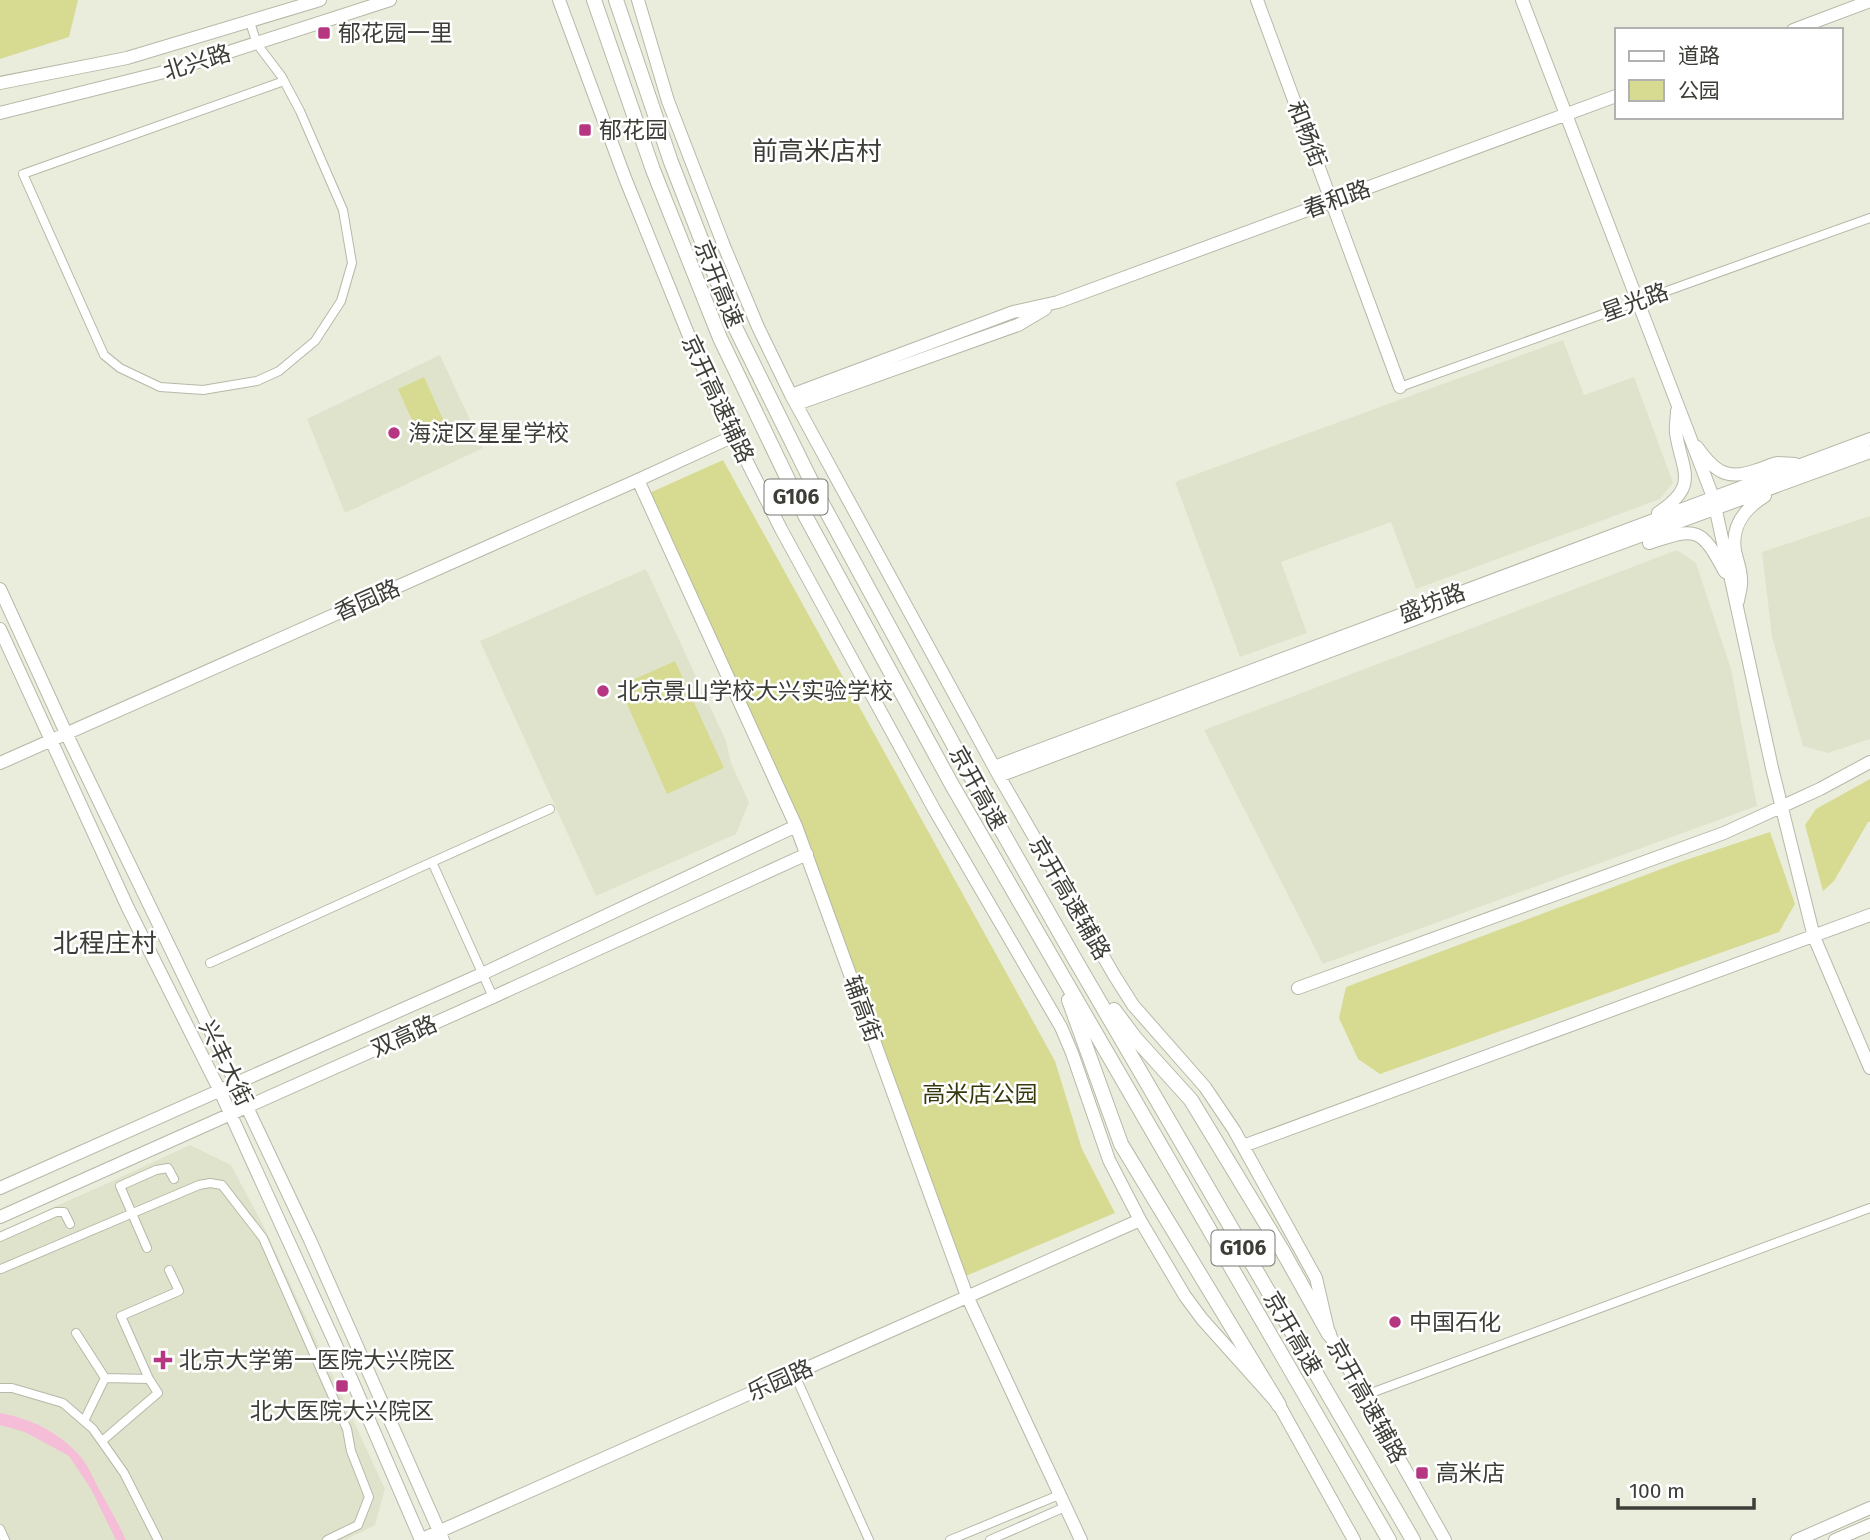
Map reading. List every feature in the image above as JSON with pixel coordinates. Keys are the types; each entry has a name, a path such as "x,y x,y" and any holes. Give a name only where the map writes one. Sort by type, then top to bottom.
{"highway":[{"name":"京开高速","path":"594,0 653,170 720,338 806,517 952,785 1389,1540"},
{"name":"京开高速","path":"616,0 671,162 736,329 822,505 1073,956 1413,1540"},
{"path":"1073,956 1135,1038 1191,1100 1268,1226 1329,1334"},
{"path":"1057,966 1121,1144 1279,1405"}],"street":[{"name":"北兴路","path":"0,83 127,58 320,0"},
{"name":"北兴路","path":"0,113 176,69 390,0"},
{"name":"京开高速辅路","path":"559,0 625,178 695,351 781,529 934,808 1061,1027 1109,1160 1140,1220 1185,1297 1202,1320 1279,1405 1354,1540"},
{"name":"京开高速辅路","path":"638,0 668,101 724,246 758,327 794,400 997,771 1133,1005 1205,1087 1242,1146 1316,1278 1329,1334 1445,1540"},
{"name":"和畅街","path":"1257,0 1400,387"},
{"path":"1522,0 1714,504 1782,808 1814,937 1870,1068"},
{"path":"1798,28 1870,1"},
{"path":"250,22 257,44 284,82 300,111 343,210 352,263 341,301 315,341 279,371 257,381 203,390 160,387 120,368 104,355 23,174 284,82"},
{"name":"春和路","path":"794,400 1013,312 1058,302 1615,96"},
{"name":"星光路","path":"1400,387 1870,218"},
{"path":"1640,524 1667,507 1682,491 1687,476 1676,431 1678,407"},
{"path":"1688,434 1710,463 1724,473 1734,476 1777,463 1802,464"},
{"name":"香园路","path":"0,763 734,436"},
{"name":"盛坊路","path":"997,771 1614,547 1802,464 1870,439"},
{"name":"盛坊路","path":"997,771 1640,524 1780,486 1870,452"},
{"name":"辅高街","path":"638,480 796,826 967,1296 1081,1540"},
{"path":"1737,608 1742,580 1734,532 1739,519 1755,502 1780,486"},
{"path":"1614,547 1646,544 1688,532 1707,543 1732,586"},
{"name":"兴丰大街","path":"0,589 66,733 310,1240 442,1536"},
{"name":"兴丰大街","path":"0,629 128,908 231,1114 421,1540"},
{"path":"1298,988 1724,833 1782,808 1870,762"},
{"path":"209,963 550,809"},
{"name":"双高路","path":"0,1188 482,974 796,826"},
{"name":"双高路","path":"0,1217 807,854"},
{"path":"432,862 493,997"},
{"path":"128,908 146,899"},
{"path":"1242,1146 1870,915"},
{"path":"401,1010 411,1033"},
{"path":"147,1248 120,1186 156,1170 168,1168 174,1179"},
{"path":"0,1269 199,1185 222,1185 263,1238 347,1429 351,1451 369,1497 358,1525 327,1540"},
{"path":"1363,1396 1870,1208"},
{"path":"0,1237 56,1212 64,1212 70,1224"},
{"name":"乐园路","path":"421,1540 442,1536 794,1373 1140,1220"},
{"path":"102,1441 158,1393 121,1316 179,1291 169,1270"},
{"path":"76,1333 105,1378"},
{"path":"794,1373 869,1540"},
{"path":"105,1378 149,1379"},
{"path":"83,1421 105,1378"},
{"path":"0,1388 12,1388 63,1404 93,1429 124,1473 158,1540"},
{"path":"950,1540 1062,1501"},
{"path":"990,1540 1062,1501"},
{"path":"1797,1540 1870,1508"},
{"path":"1835,1540 1870,1525"},
{"path":"0,1529 5,1540"}],"shaded area":[{"path":"1563,340 1584,395 1634,377 1673,483 1660,499 1416,589 1391,522 1281,562 1307,633 1240,657 1175,482"},
{"name":"海淀区星星学校","path":"440,355 483,448 345,513 307,419"},
{"path":"1870,516 1870,739 1828,753 1803,746 1772,637 1762,552"},
{"path":"1677,550 1696,563 1731,669 1757,806 1323,964 1204,730"},
{"name":"北京景山学校大兴实验学校","path":"646,569 726,741 731,763 749,802 736,834 596,896 480,641"},
{"name":"北京大学第一医院大兴院区","path":"190,1145 231,1165 265,1229 385,1489 375,1525 345,1540 3,1540 0,1534 0,1231"},
{"path":"0,1413 44,1428 73,1448 87,1465 126,1540 116,1540 91,1489 69,1456 25,1432 0,1425"}],"green space":[{"path":"0,0 78,0 69,37 0,59"},
{"path":"424,377 447,428 421,440 398,389"},
{"name":"高米店公园","path":"723,460 1055,1061 1082,1149 1115,1213 961,1278 820,889 645,495"},
{"path":"675,661 724,768 667,794 619,686"},
{"path":"1870,779 1870,822 1834,881 1823,891 1805,825 1816,809"},
{"path":"1770,832 1795,904 1779,932 1380,1074 1358,1059 1339,1018 1346,987 1680,862"}],"place":[{"name":"郁花园一里","path":"324,33"},
{"name":"郁花园","path":"585,130"},
{"name":"海淀区星星学校","path":"394,433"},
{"name":"北京景山学校大兴实验学校","path":"603,691"},
{"name":"中国石化","path":"1395,1322"},
{"name":"北京大学第一医院大兴院区","path":"163,1360"},
{"name":"北大医院大兴院区","path":"342,1386"},
{"name":"高米店","path":"1422,1473"}],"district":[{"name":"前高米店村","path":"817,151"},
{"name":"北程庄村","path":"105,943"}]}
